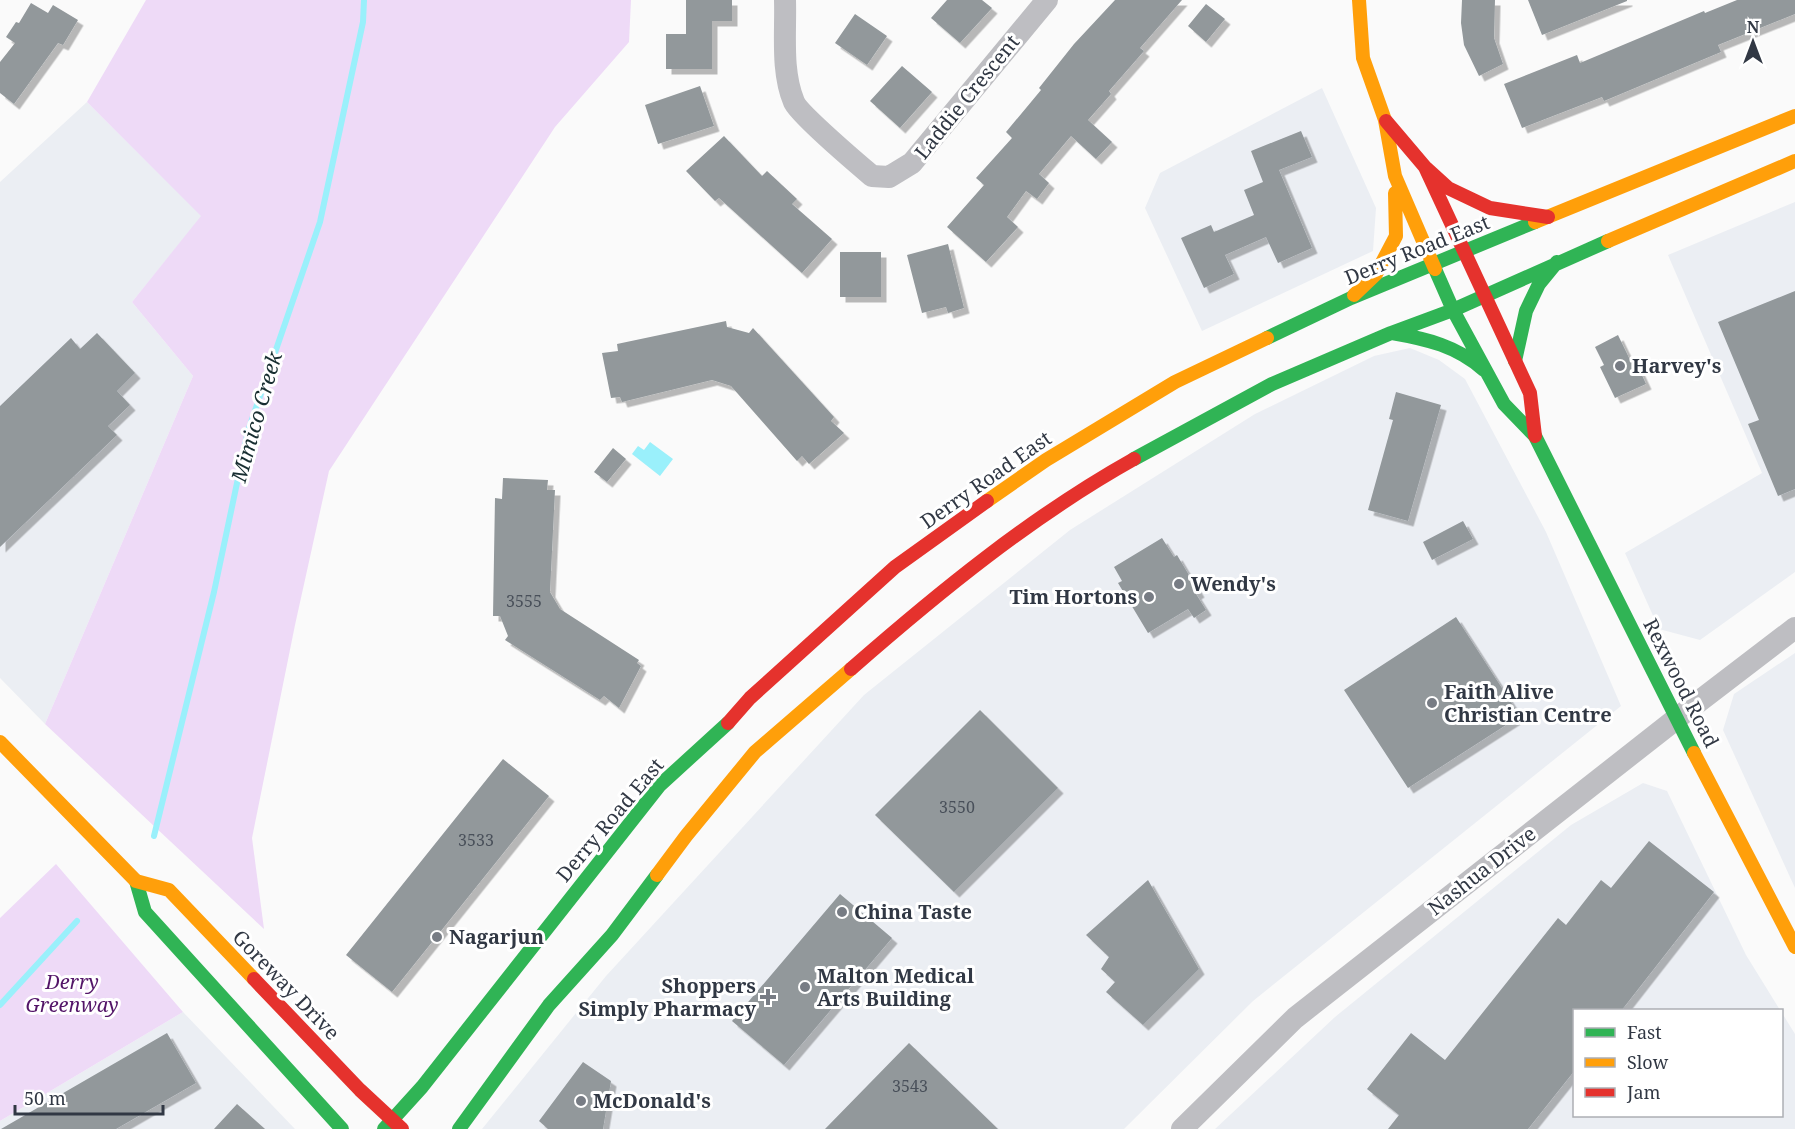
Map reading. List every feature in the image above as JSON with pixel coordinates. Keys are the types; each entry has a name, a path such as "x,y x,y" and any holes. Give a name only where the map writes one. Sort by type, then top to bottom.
{"main road":[{"name":"Rexwood Road","path":"1359,0 1363,58 1385,120 1395,176 1453,310 1504,404 1535,436 1676,719 1795,947"},
{"name":"Derry Road East","path":"393,1126 660,785 727,724 750,699 895,567 1046,460 1175,382 1351,298 1795,116"},
{"name":"Rexwood Road","path":"1385,120 1425,167 1530,393 1535,436"},
{"path":"459,1129 549,1005 612,935 686,836 755,752 905,622 1000,547 1109,473 1272,384 1391,333 1453,310 1557,262 1795,161"},
{"path":"1425,167 1448,188 1490,208 1550,218"},
{"path":"1351,298 1376,274 1396,236 1395,176"},
{"path":"1515,361 1526,311 1539,284 1557,262"},
{"path":"1391,333 1437,341 1469,356 1488,374"},
{"name":"Goreway Drive","path":"0,742 136,880 169,890 393,1126"},
{"name":"Goreway Drive","path":"136,880 145,912 342,1129"}],"street":[{"name":"Laddie Crescent","path":"785,0 786,63 795,105 873,176 889,177 912,163 1047,0"},
{"name":"Nashua Drive","path":"1182,1129 1295,1018 1795,628"}],"shaded area":[{"path":"1322,88 1376,208 1373,251 1202,331 1145,208 1160,173"},
{"path":"87,102 202,216 132,302 193,376 45,724 0,678 0,182"},
{"path":"1795,202 1795,572 1700,640 1659,629 1625,553 1762,473 1668,255"},
{"path":"1410,348 1439,360 1465,379 1546,532 1621,706 1253,1001 1124,1129 482,1129 606,976 864,695 1070,530 1255,414 1374,356"},
{"path":"1795,653 1795,888 1723,730 1734,694"},
{"path":"1643,783 1667,791 1746,955 1779,1009 1573,1009 1573,1117 1783,1117 1783,1015 1795,1034 1795,1129 1215,1129 1335,1017 1571,825"},
{"path":"183,1012 295,1129 0,1129 0,1121"}],"green space":[{"path":"146,0 631,0 629,42 555,127 329,471 252,838 264,929 45,724 193,376 132,302 201,216 87,102"},
{"name":"Derry Greenway","path":"56,864 183,1012 0,1121 0,918"}],"water":[{"path":"650,442 673,459 660,476 632,454 638,446 644,450"}],"building":[{"path":"686,0 732,0 732,21 712,21 712,69 666,69 666,34 686,34"},
{"path":"947,0 982,0 992,8 960,43 931,18"},
{"path":"1115,0 1182,0 1140,48 1144,51 1109,91 1111,94 1088,120 1112,142 1096,159 1071,136 1039,174 1049,183 1037,199 1026,191 1007,217 1018,227 986,262 947,227 984,185 976,178 1012,138 1006,132 1041,90 1039,88 1074,44"},
{"path":"1462,0 1495,0 1494,38 1503,64 1479,76 1464,45 1461,23"},
{"path":"1528,0 1627,0 1627,1 1542,35"},
{"path":"1737,0 1795,0 1795,14 1718,45 1721,52 1604,101 1602,97 1522,128 1504,84 1577,55 1580,63 1704,11 1705,13"},
{"path":"31,3 48,13 53,5 78,20 63,45 58,43 14,104 0,93 0,62 15,43 6,37 16,22 19,23"},
{"path":"1206,4 1225,19 1206,42 1188,26"},
{"path":"855,14 887,36 867,65 835,43"},
{"path":"902,66 932,92 900,128 870,101"},
{"path":"700,86 714,126 658,144 645,105"},
{"path":"1301,131 1312,157 1279,170 1312,248 1278,263 1266,237 1225,255 1234,274 1204,288 1181,238 1211,225 1214,232 1254,215 1244,190 1263,182 1251,151"},
{"path":"724,136 762,176 767,171 797,199 792,204 832,239 802,273 719,198 715,201 686,171"},
{"path":"948,244 964,308 948,313 946,307 922,313 907,255"},
{"path":"840,252 881,252 881,297 840,297"},
{"path":"1795,291 1795,489 1778,496 1748,424 1759,420 1718,322"},
{"path":"726,321 727,327 749,333 753,328 834,417 831,421 844,433 809,464 802,456 797,461 731,386 712,380 622,402 620,397 611,398 602,353 618,351 617,344"},
{"path":"97,333 135,373 117,391 130,405 108,426 117,435 0,547 0,406 71,338 80,349"},
{"name":"Harvey's","path":"1618,335 1631,362 1635,360 1646,384 1615,398 1600,367 1604,365 1595,347"},
{"path":"1396,392 1441,405 1408,521 1368,510 1393,420 1389,419"},
{"path":"613,448 626,459 607,482 594,472"},
{"path":"503,478 548,480 547,490 555,490 550,592 560,609 639,660 637,663 641,666 619,708 604,696 600,700 505,640 508,636 500,616 493,616 495,498 502,499"},
{"path":"1463,521 1473,539 1432,560 1423,542"},
{"path":"1162,538 1174,557 1177,555 1199,592 1196,594 1206,610 1194,618 1188,609 1148,633 1118,583 1122,581 1114,567"},
{"name":"Faith Alive Christian Centre","path":"1456,617 1520,716 1408,788 1344,690"},
{"path":"980,710 1058,788 954,892 875,815"},
{"path":"503,759 549,796 392,992 346,955"},
{"path":"1649,841 1714,892 1623,1009 1573,1009 1573,1073 1528,1129 1388,1129 1399,1115 1367,1089 1411,1033 1445,1060 1558,918 1566,925 1601,880 1611,888"},
{"path":"1148,880 1199,969 1143,1025 1106,992 1115,982 1101,969 1109,957 1086,935"},
{"name":"Malton Medical Arts Building","path":"840,894 892,938 784,1065 732,1021"},
{"path":"167,1033 196,1083 116,1129 1,1129"},
{"path":"909,1043 998,1129 825,1129"},
{"name":"McDonald's","path":"583,1062 611,1081 603,1129 548,1129 539,1121"},
{"path":"237,1104 265,1129 214,1129"}],"waterway":[{"name":"Mimico Creek","path":"154,836 214,592 248,431 320,222 363,22 364,0"},
{"name":"Mimico Creek","path":"0,1005 77,921"}],"traffic: fast":[{"path":"1267,338 1351,298 1535,222"},
{"path":"1134,459 1272,384 1391,333 1453,310 1608,241"},
{"path":"1515,361 1526,311 1539,284 1557,262"},
{"path":"1435,269 1453,310 1504,404 1535,436 1694,753"},
{"path":"1392,333 1452,349 1484,370"},
{"path":"384,1129 422,1087 660,785 728,723"},
{"path":"459,1129 549,1005 612,935 657,875"},
{"path":"136,881 145,912 342,1129"}],"traffic: slow":[{"path":"1359,0 1363,58 1385,120 1395,176 1435,269"},
{"path":"1535,222 1795,116"},
{"path":"1608,241 1795,161"},
{"path":"1354,295 1376,274 1396,236 1395,193"},
{"path":"987,501 1046,460 1175,382 1267,338"},
{"path":"657,875 755,752 851,669"},
{"path":"0,742 136,881 169,890 254,979"},
{"path":"1694,753 1795,947"}],"traffic: jam":[{"path":"1386,121 1425,167 1530,393 1535,436"},
{"path":"1426,168 1448,188 1490,208 1548,217"},
{"path":"851,669 987,556 1059,505 1134,459"},
{"path":"728,723 750,698 895,567 987,501"},
{"path":"254,979 360,1090 402,1129"}],"place":[{"name":"Harvey's","path":"1620,366"},
{"name":"Wendy's","path":"1179,584"},
{"name":"Tim Hortons","path":"1149,597"},
{"name":"Faith Alive Christian Centre","path":"1432,703"},
{"name":"China Taste","path":"842,912"},
{"name":"Nagarjun","path":"437,937"},
{"name":"Malton Medical Arts Building","path":"805,987"},
{"name":"Shoppers Simply Pharmacy","path":"768,997"},
{"name":"McDonald's","path":"581,1101"}]}
